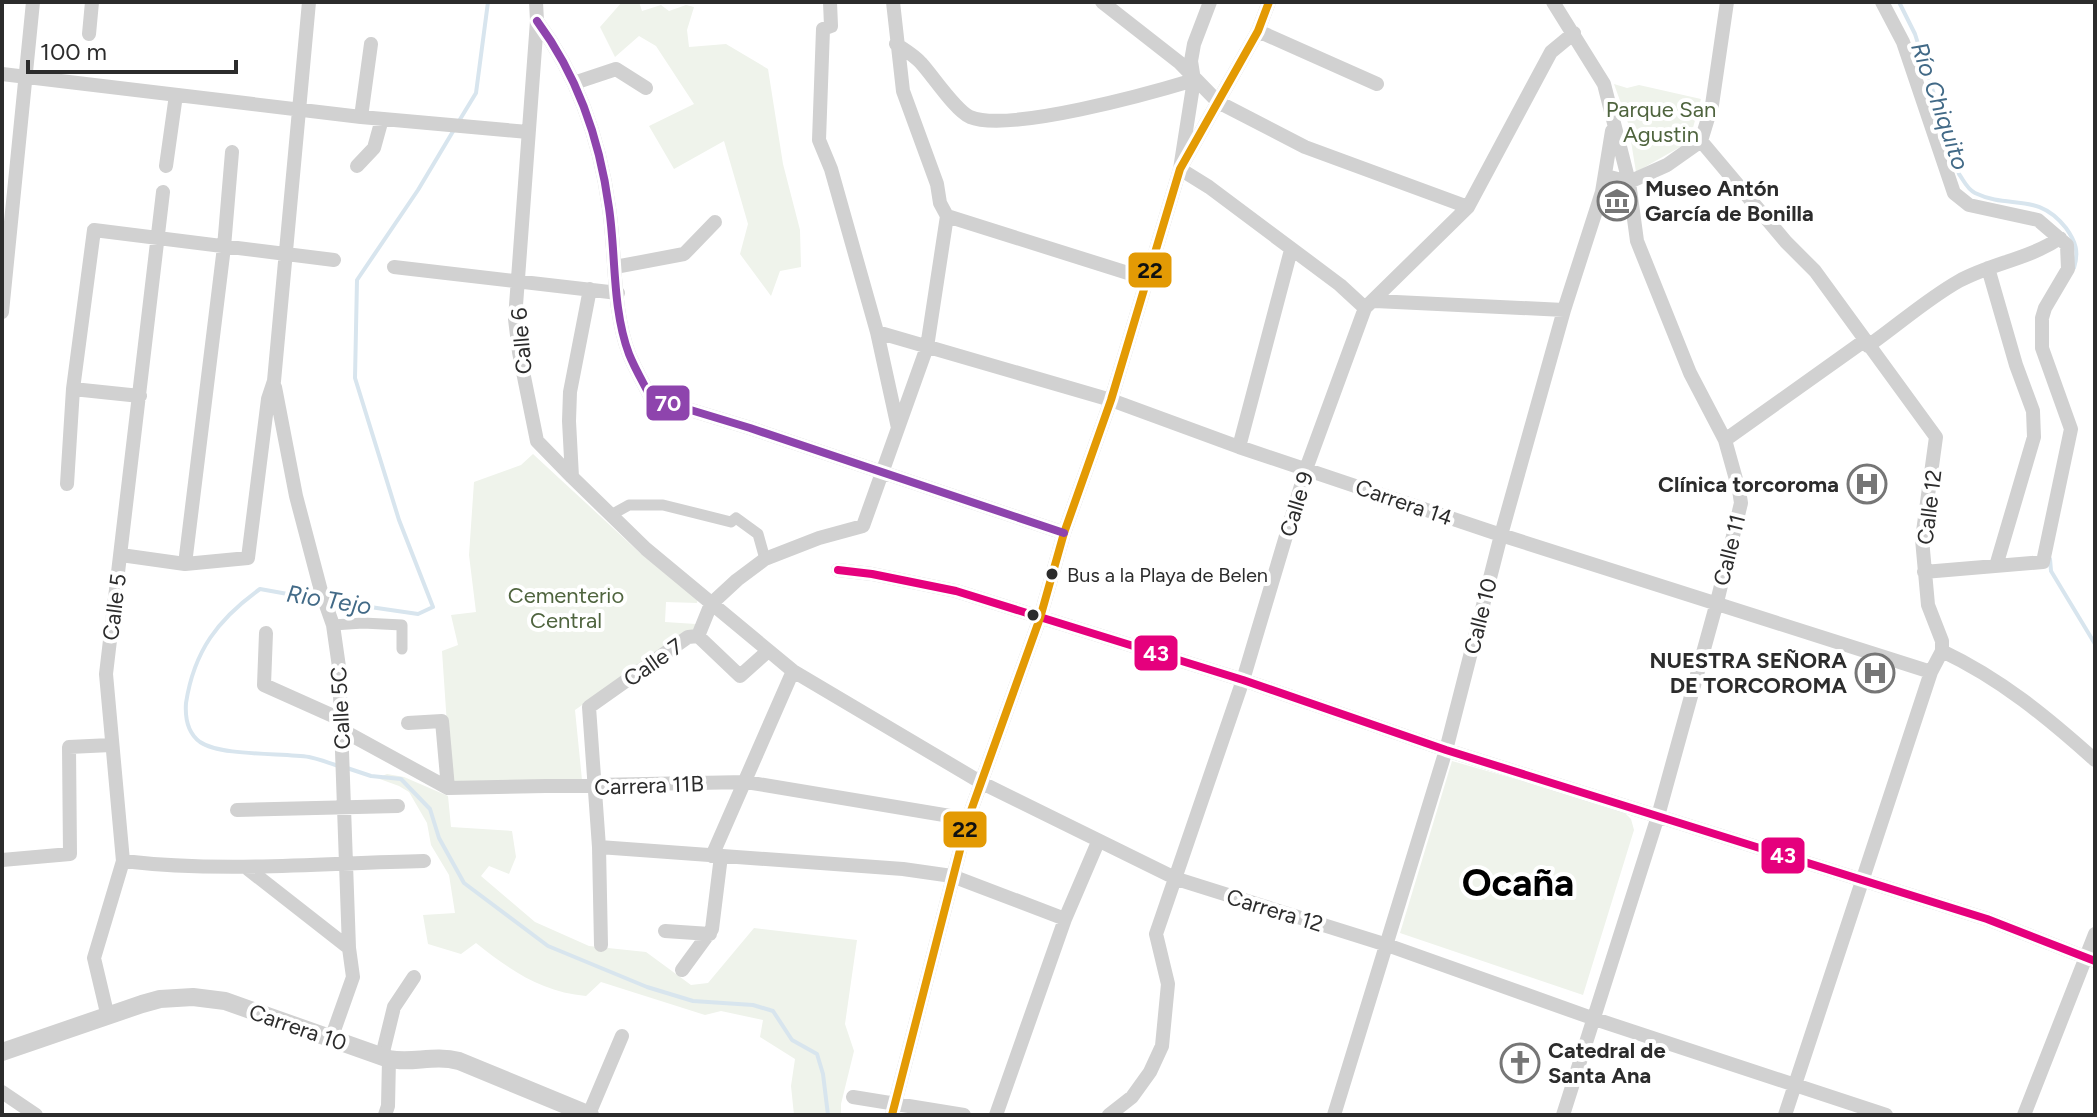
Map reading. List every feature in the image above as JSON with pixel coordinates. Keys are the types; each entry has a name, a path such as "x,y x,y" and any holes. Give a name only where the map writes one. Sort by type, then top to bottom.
{"street":[{"path":"2,312 6,230 33,2"},
{"path":"89,34 92,2"},
{"path":"121,555 185,564 248,558 268,399 274,381 309,2"},
{"name":"Calle 6","path":"536,2 515,319 537,441 611,515 711,604"},
{"path":"830,2 831,26 823,29 819,140 831,169 877,332 898,429"},
{"path":"893,2 903,91 947,216 1147,279"},
{"path":"1102,2 1180,63 1218,102 1305,147 1468,207"},
{"path":"893,1109 968,819 1040,618 1064,533 1111,400 1180,169 1194,80 1191,61 1194,44 1210,2"},
{"path":"1180,169 1258,31 1269,2"},
{"name":"Calle 11","path":"1553,2 1604,84 1629,182 1637,241 1690,373 1725,440 1741,503 1658,816 1563,1115"},
{"path":"1606,176 1629,182 1667,165 1701,141 1712,105 1727,2"},
{"path":"1882,2 1903,42 1954,193 1969,205 2038,220 2067,245 2068,269 2042,318 2042,348 2071,429 2043,562 1924,572"},
{"path":"537,21 574,83 596,148 609,206 628,352 651,398 1064,533"},
{"path":"1258,31 1377,84"},
{"name":"Calle 9","path":"1109,1115 1132,1097 1150,1072 1162,1046 1168,984 1156,934 1243,680 1306,469 1370,304 1468,207 1551,52 1574,33"},
{"path":"361,117 371,44"},
{"path":"896,44 918,59 946,94 970,117 1000,119 1043,115 1131,99 1194,80"},
{"path":"574,83 616,69 646,88"},
{"path":"2,74 361,117 528,132"},
{"path":"166,166 176,95"},
{"name":"Calle 10","path":"1334,1115 1446,750 1501,535 1564,310 1606,176 1613,114"},
{"path":"357,166 374,148 382,119"},
{"path":"2,140 18,141"},
{"name":"Calle 12","path":"1701,141 1786,242 1815,271 1936,437 1922,539 1928,605 1942,641 1942,651"},
{"path":"185,564 224,247 232,152"},
{"path":"1180,169 1370,304 1564,310"},
{"name":"Calle 5","path":"108,1017 94,958 123,861 106,674 163,192"},
{"name":"Calle 7","path":"601,945 596,787 589,707 688,637 698,636 711,604 765,559 819,538 863,526 925,346 947,216"},
{"path":"615,267 684,254 715,222"},
{"path":"67,484 73,389 94,230 334,260"},
{"path":"1725,440 1957,282 1988,268 2041,251 2060,238"},
{"path":"1239,447 1291,250"},
{"path":"394,267 618,293"},
{"path":"1988,268 2012,353 2033,411 2034,437 1996,566"},
{"path":"572,477 570,392 590,289"},
{"name":"Carrera 14","path":"877,332 1111,400 1239,447 1501,535 1931,672"},
{"name":"Calle 5C","path":"274,381 296,496 332,622 339,667 349,948 353,977 331,1039"},
{"path":"73,389 140,396"},
{"path":"611,515 629,505 663,505 731,522 736,518 758,534 765,559"},
{"path":"838,570 956,591 1243,680 1446,750 1987,919 2091,960"},
{"name":"Carrera 12","path":"711,604 793,671 982,783 1177,879 1387,945 1592,1018 1886,1115"},
{"path":"332,622 402,625 402,649"},
{"name":"Carrera 11B","path":"266,633 264,685 341,724 448,788 746,782 968,819"},
{"path":"698,636 740,676 768,651"},
{"path":"1785,1115 1861,878 1931,672 1942,651 1992,677 2027,702 2095,760"},
{"path":"682,970 710,934 715,919 717,856 793,671"},
{"path":"408,723 442,721 448,788"},
{"path":"2,860 70,854 69,747 111,745"},
{"path":"237,810 398,806"},
{"path":"996,1115 1065,919 1098,842"},
{"path":"599,847 903,869 952,876 1065,919"},
{"path":"123,861 172,867 248,869 347,862 424,861"},
{"path":"248,869 349,948"},
{"path":"665,931 710,934"},
{"path":"2024,1115 2091,960 2095,934"},
{"path":"388,1112 386,1058 394,1007 414,977"},
{"name":"Carrera 10","path":"2,1052 160,999 193,997 225,1001 386,1058 399,1061 441,1056 459,1061 590,1115"},
{"path":"590,1115 622,1036"},
{"path":"2,1092 36,1115"},
{"path":"853,1097 893,1109 964,1115"}],"green space":[{"path":"622,2 639,2 642,11 661,5 669,11 686,5 694,7 687,30 689,47 726,44 768,69 783,164 800,230 801,267 780,271 771,296 740,254 748,224 724,141 674,169 649,126 694,104 656,46 639,36 615,57 600,27"},
{"name":"Parque San Agustin","path":"1614,84 1627,88 1639,85 1701,99 1689,142 1636,172 1628,123"},
{"name":"Cementerio Central","path":"533,454 640,553 698,598 697,603 666,602 665,622 696,624 696,631 685,633 575,710 582,780 451,784 442,651 458,645 451,615 476,612 469,555 474,482 521,465"},
{"path":"1452,761 1621,809 1631,819 1634,830 1583,995 1400,933"},
{"path":"387,774 404,777 448,796 451,827 512,831 516,857 509,874 489,866 481,876 535,922 589,946 646,952 691,985 708,983 754,928 857,940 845,1024 854,1051 841,1115 794,1115 791,1086 795,1059 760,1037 763,1020 721,1011 705,1015 601,982 586,996 570,994 527,978 476,943 461,954 428,944 423,915 455,913 449,875 431,845 427,823 409,792 377,778"}],"waterway":[{"name":"Rio Tejo","path":"459,121 476,93 488,2"},
{"name":"Río Chiquito","path":"1899,2 1915,34 1964,182 1972,191 1988,198 2034,205 2055,217 2074,243 2074,268"},
{"name":"Rio Tejo","path":"329,601 418,614 433,607 399,520 355,378 357,280 418,190 455,128"},
{"name":"Río Chiquito","path":"2050,559 2051,571 2095,644"},
{"name":"Rio Tejo","path":"321,600 260,589 245,600 220,625 202,652 190,684 186,714 193,734 209,746 236,752 309,757 339,766"},
{"name":"Rio Tejo","path":"347,768 371,776 401,779 430,809 439,838 464,883 548,946 647,987 693,1001 753,1005 773,1011 792,1040 817,1054 828,1115"}],"transit line":[{"name":"22","path":"892,1115 968,819 1040,618 1064,533 1111,400 1180,169 1258,31 1269,2"},
{"name":"70","path":"537,21 575,86 593,134 609,208 620,319 631,360 651,398 1064,533"},
{"name":"43","path":"838,570 956,591 1243,680 1446,750 1987,919 2095,961"}],"place":[{"name":"Museo Antón García de Bonilla","path":"1617,201"},
{"name":"Clínica torcoroma","path":"1867,484"},
{"name":"Bus a la Playa de Belen","path":"1052,574"},
{"name":"NUESTRA SEÑORA DE TORCOROMA","path":"1875,673"},
{"name":"Catedral de Santa Ana","path":"1520,1063"}],"district":[{"name":"Ocaña","path":"1518,883"}]}
